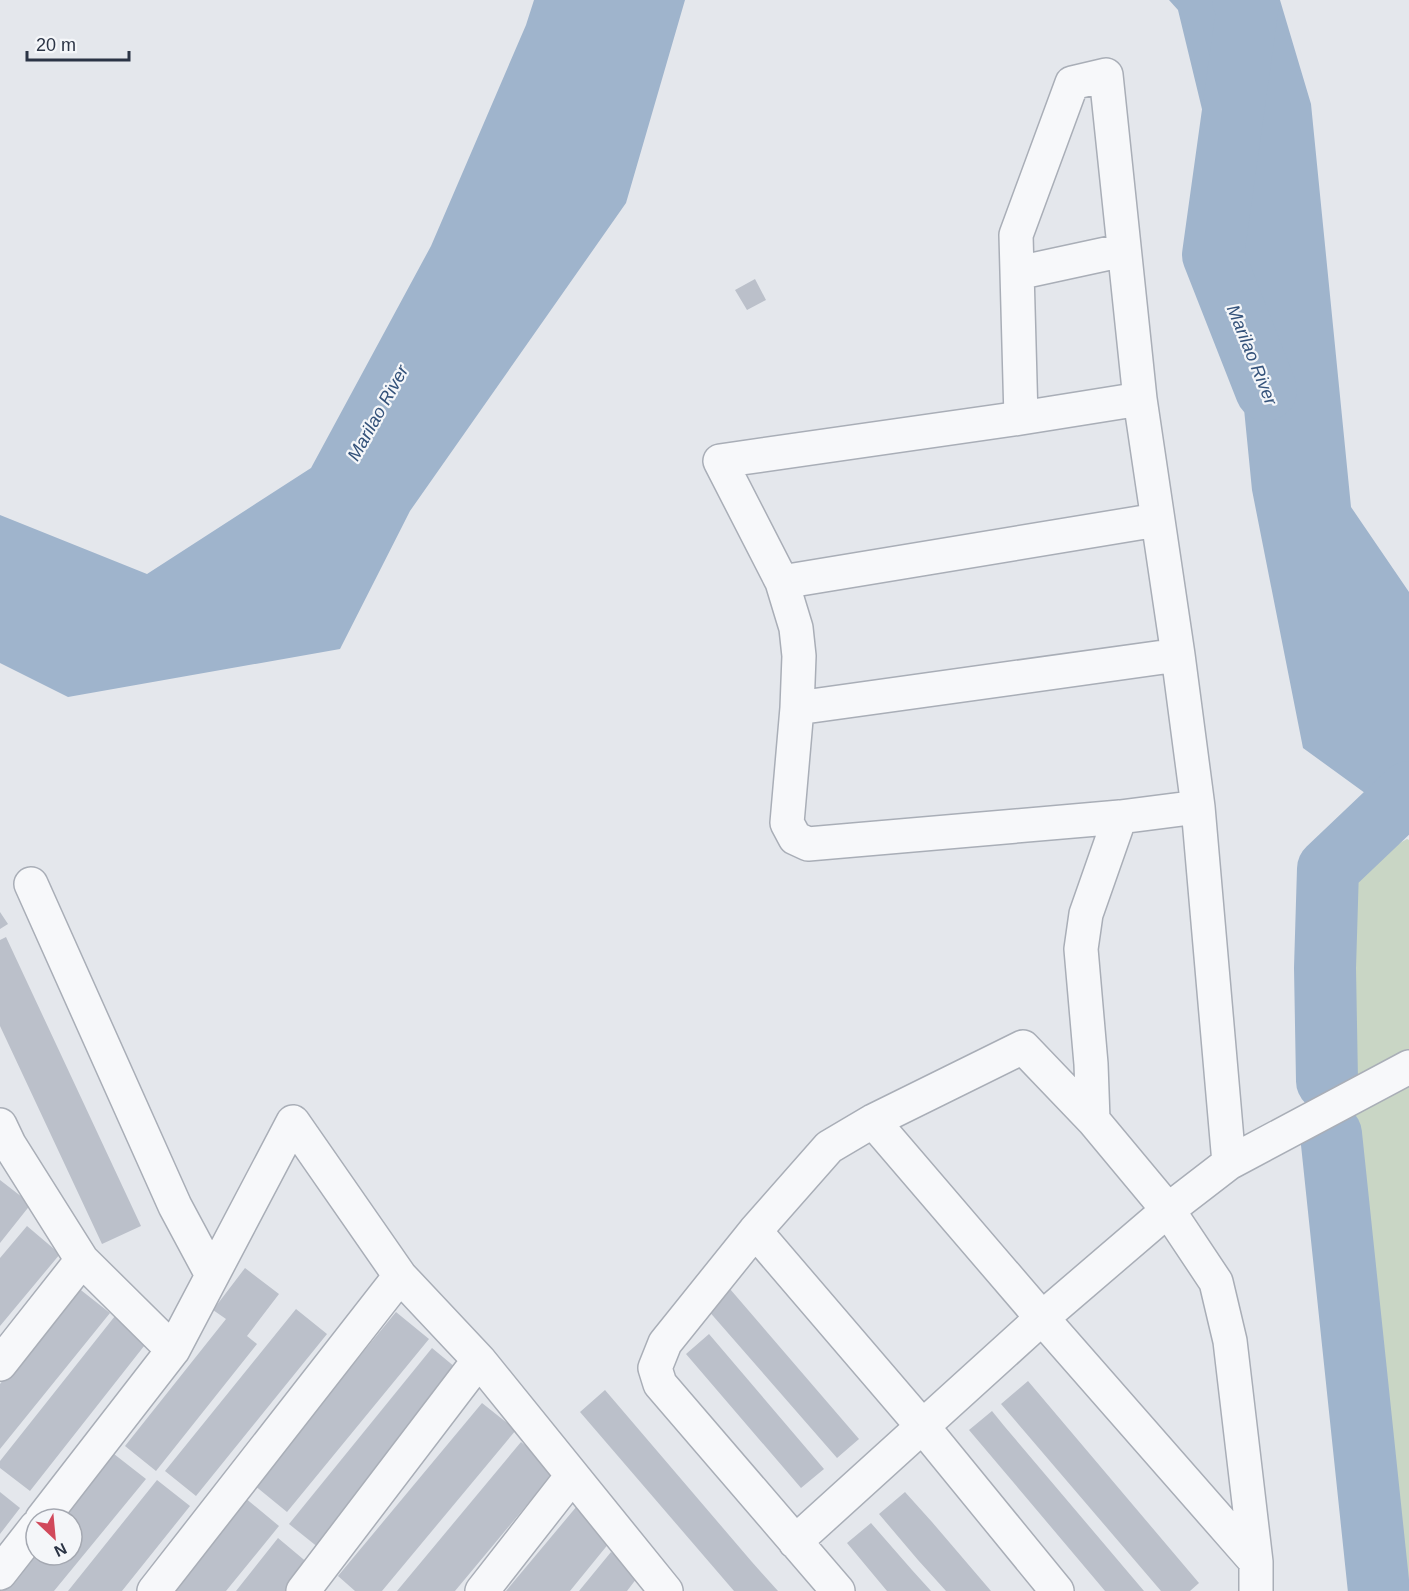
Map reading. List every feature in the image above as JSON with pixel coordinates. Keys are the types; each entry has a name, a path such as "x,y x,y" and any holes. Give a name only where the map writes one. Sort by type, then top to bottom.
{"street":[{"path":"1021,418 1016,235 1072,83 1106,75 1140,399 1198,807 1228,1162"},
{"path":"1018,273 1124,250"},
{"path":"1140,399 720,461 782,582 796,628 799,656 797,708 787,823 795,838 808,844 1120,817 1198,807"},
{"path":"782,582 1157,520"},
{"path":"797,708 1178,655"},
{"path":"1093,1120 1091,1064 1081,949 1086,914 1120,817"},
{"path":"32,884 176,1206 212,1275"},
{"path":"838,1591 660,1384 655,1368 665,1342 755,1231 829,1147 873,1121 1023,1047 1093,1120 1168,1210 1216,1282 1230,1341 1256,1577"},
{"path":"795,1542 1042,1318 1228,1162 1409,1067"},
{"path":"873,1121 1042,1318 1256,1577"},
{"path":"51,1507 173,1350 293,1122 400,1276 479,1360 659,1588"},
{"path":"3,1141 82,1260 173,1350"},
{"path":"755,1231 922,1427 1057,1591"},
{"path":"0,1364 82,1260"},
{"path":"154,1591 400,1276"},
{"path":"303,1591 479,1360"},
{"path":"482,1591 572,1476"},
{"path":"0,1573 24,1542"}],"green space":[{"path":"1407,839 1409,840 1409,1591 1386,1591 1337,1043 1338,878"}],"water":[{"path":"534,0 685,0 626,203 410,511 340,649 68,697 0,663 0,515 147,574 311,468 431,246 526,25"},
{"path":"1169,0 1280,0 1311,104 1351,507 1409,592 1409,825 1303,748 1252,490 1223,196 1178,10"}],"building":[{"path":"755,279 766,300 747,310 735,290"},
{"path":"0,912 8,924 0,929"},
{"path":"6,937 141,1226 102,1244 0,1026 0,940"},
{"path":"0,1180 31,1204 0,1243"},
{"path":"27,1226 60,1254 0,1326 0,1258"},
{"path":"245,1268 279,1294 247,1336 257,1344 156,1471 125,1446 226,1319 213,1310"},
{"path":"77,1287 110,1313 0,1449 0,1384"},
{"path":"730,1289 859,1439 837,1458 707,1309"},
{"path":"296,1309 327,1334 196,1496 165,1471"},
{"path":"396,1312 429,1339 287,1512 254,1485"},
{"path":"115,1316 148,1341 30,1491 0,1468 0,1461"},
{"path":"709,1334 824,1469 801,1488 686,1354"},
{"path":"432,1348 461,1372 319,1548 289,1524"},
{"path":"1028,1381 1199,1583 1190,1591 1161,1591 1001,1404"},
{"path":"605,1390 778,1591 734,1591 580,1412"},
{"path":"482,1403 516,1430 382,1591 355,1591 338,1576"},
{"path":"992,1411 1144,1591 1105,1591 969,1430"},
{"path":"521,1442 556,1470 455,1591 397,1591"},
{"path":"114,1454 146,1479 84,1554 84,1507 70,1507"},
{"path":"157,1480 190,1506 122,1591 68,1591"},
{"path":"0,1492 20,1508 0,1534"},
{"path":"905,1492 991,1591 946,1591 918,1560 879,1514"},
{"path":"244,1497 279,1526 226,1591 168,1591"},
{"path":"577,1506 614,1537 570,1591 506,1591"},
{"path":"871,1523 931,1591 887,1591 847,1543"},
{"path":"278,1538 309,1564 288,1591 236,1591"},
{"path":"611,1552 640,1574 627,1591 579,1591"},
{"path":"24,1563 24,1567 74,1567 54,1591 1,1591"}],"waterway":[{"name":"Marilao River","path":"1243,0 1248,4 1213,255 1266,390"},
{"path":"1327,1081 1325,968 1328,869 1409,792"},
{"path":"1331,1134 1379,1591"}]}
